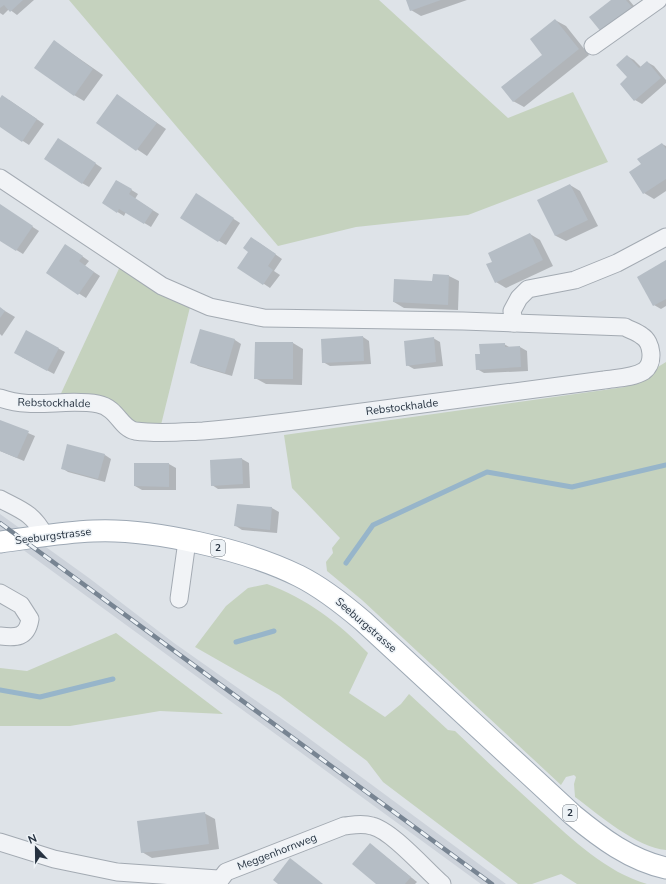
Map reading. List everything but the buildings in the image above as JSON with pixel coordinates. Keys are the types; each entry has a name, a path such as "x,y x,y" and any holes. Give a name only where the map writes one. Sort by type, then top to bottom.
{"main road":[{"name":"Seeburgstrasse","path":"0,542 94,531 127,532 187,541 232,552 273,564 301,576 333,596 363,621 573,815 600,837 631,856 666,868"}],"street":[{"path":"593,46 658,0"},
{"name":"Rebstockhalde","path":"0,178 162,286 210,308 264,318 514,323 625,327 643,336 651,347 651,360 645,370 632,375 604,380 236,428 169,433 132,430 123,424 115,412 101,404 79,401 29,405 14,403 0,398"},
{"path":"514,323 512,311 519,298 528,289 575,280 617,263 666,237"},
{"path":"0,499 31,515 36,520 45,536"},
{"path":"179,599 187,541"},
{"path":"0,593 20,605 30,619 29,627 25,633 14,638 0,636"},
{"name":"Meggenhornweg","path":"0,842 54,859 117,872 218,882 226,872 244,864 344,826 360,824 374,826 390,836 442,884"}],"shaded area":[{"path":"0,514 89,578 174,643 299,731 506,884 481,884 0,533"}],"green space":[{"path":"69,0 379,0 508,118 573,92 608,162 468,215 356,227 278,246"},
{"path":"123,260 192,299 159,433 133,430 115,412 57,402"},
{"path":"666,362 666,850 655,848 631,837 606,821 575,797 574,784 576,777 574,775 566,777 561,785 362,600 327,571 326,562 333,553 332,548 340,538 292,488 284,435 625,387"},
{"path":"267,584 295,596 321,612 368,653 349,693 385,717 401,704 409,694 448,730 455,731 578,844 618,872 647,884 577,884 561,874 532,884 518,884 383,782 367,761 279,695 195,647 226,606 248,588"},
{"path":"116,633 223,714 160,711 70,726 0,726 0,668 27,671"}],"waterway":[{"path":"346,563 373,525 487,472 572,487 666,465"},
{"path":"236,642 274,631"},
{"path":"0,690 40,697 113,679"}],"railway":[{"path":"0,523 492,884"}]}
